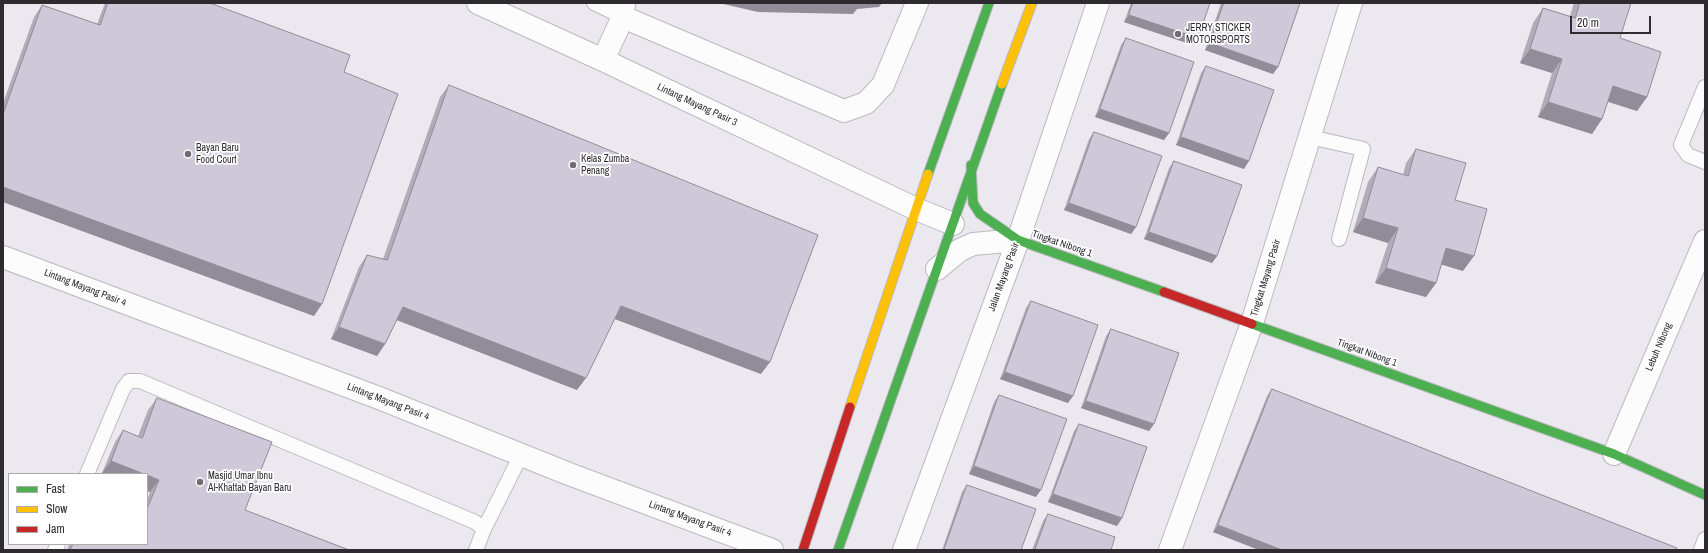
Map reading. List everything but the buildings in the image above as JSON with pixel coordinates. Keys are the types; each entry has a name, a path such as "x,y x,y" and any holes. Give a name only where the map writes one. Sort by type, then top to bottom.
{"street":[{"name":"Lintang Mayang Pasir 3","path":"478,3 603,60 916,209 953,224"},
{"path":"603,60 623,10 844,111 866,103 883,85 917,3"},
{"path":"803,550 916,209 989,3"},
{"path":"838,550 953,224 971,165 1032,3"},
{"name":"Jalan Mayang Pasir","path":"904,550 1018,240 1098,3"},
{"name":"Tingkat Mayang Pasir","path":"1170,550 1252,323 1351,3"},
{"name":"Tingkat Nibong 1","path":"971,165 973,203 980,214 1018,240 1614,454 1705,495"},
{"path":"937,269 960,250 973,244 1018,240"},
{"name":"Lebuh Nibong","path":"1614,454 1705,240"},
{"name":"Lintang Mayang Pasir 4","path":"3,257 379,398 521,455 772,550"}],"lane":[{"path":"594,3 623,10"},
{"path":"1705,87 1681,145 1688,155 1705,162"},
{"path":"1310,137 1362,150 1339,239"},
{"path":"87,473 122,389 129,380 140,381 476,522 484,529"},
{"path":"476,550 484,529 521,455"},
{"path":"1701,550 1705,539"}],"traffic: fast":[{"path":"928,174 989,3"},
{"path":"838,550 1002,84"},
{"path":"971,165 973,203 980,214 1018,240 1164,292"},
{"path":"1252,324 1614,454 1705,495"}],"traffic: slow":[{"path":"1002,84 1032,3"},
{"path":"850,407 928,174"}],"traffic: jam":[{"path":"1164,292 1252,324"},
{"path":"803,550 850,407"}],"place":[{"name":"JERRY STICKER MOTORSPORTS","path":"1178,34"},
{"name":"Bayan Baru Food Court","path":"188,154"},
{"name":"Kelas Zumba Penang","path":"573,165"},
{"name":"Masjid Umar Ibnu Al-Khattab Bayan Baru","path":"200,482"}]}
